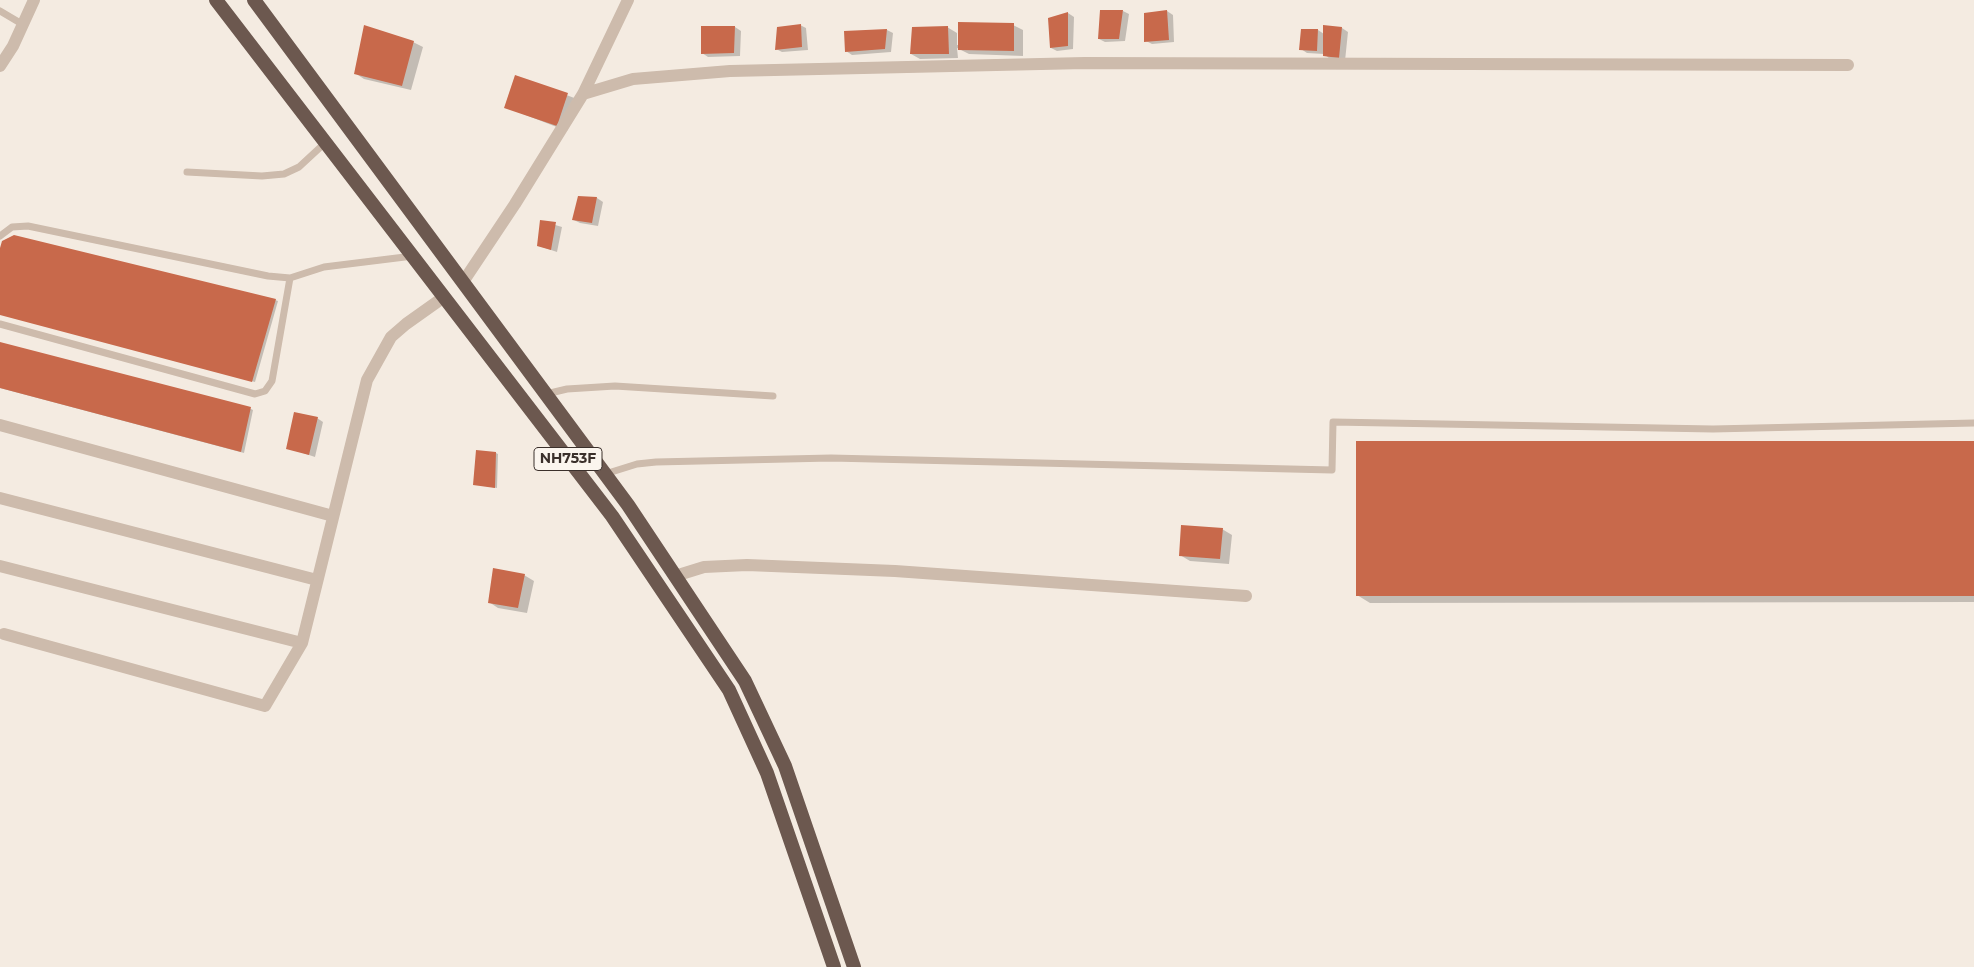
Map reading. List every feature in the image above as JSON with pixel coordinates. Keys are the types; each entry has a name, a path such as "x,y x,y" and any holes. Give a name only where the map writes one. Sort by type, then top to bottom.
{"highway":[{"name":"NH753F","path":"216,0 612,516 728,690 767,773 834,967"},
{"name":"NH753F","path":"254,0 605,474 745,681 785,766 854,967"}],"street":[{"path":"0,66 13,46 34,0"},
{"path":"463,282 515,204 583,94 628,0"},
{"path":"583,94 633,79 670,74 740,70 1085,63 1848,64"},
{"path":"4,634 265,706 302,643 367,380 381,351 391,337 444,297"},
{"path":"0,425 333,516"},
{"path":"0,498 317,580"},
{"path":"675,576 704,567 747,565 895,571 1246,596"},
{"path":"0,566 302,643"}],"lane":[{"path":"0,11 22,24"},
{"path":"187,172 262,176 284,174 299,168 326,142"},
{"path":"0,236 2,232 12,227 28,226 268,276 290,278 324,267 413,256"},
{"path":"0,324 254,394 265,391 272,381 290,278"},
{"path":"546,394 567,389 614,386 773,396"},
{"path":"605,474 638,464 656,462 831,458 1332,470 1333,422 1713,429 1974,424"}],"building":[{"path":"1100,10 1123,10 1119,39 1098,39"},
{"path":"1167,10 1169,40 1144,42 1144,13"},
{"path":"1068,12 1068,46 1050,48 1048,18"},
{"path":"958,22 1014,23 1014,51 958,50"},
{"path":"801,24 802,47 775,50 777,27"},
{"path":"364,25 414,41 402,86 354,74"},
{"path":"1323,25 1342,27 1339,58 1323,56"},
{"path":"701,26 735,26 734,53 701,54"},
{"path":"948,26 949,54 910,54 912,27"},
{"path":"887,29 885,49 845,52 844,31"},
{"path":"1301,29 1318,29 1317,51 1299,50"},
{"path":"515,75 568,93 557,126 504,108"},
{"path":"578,196 597,197 592,223 572,220"},
{"path":"540,220 556,222 551,250 537,246"},
{"path":"14,235 276,299 252,382 0,315 0,248 2,241"},
{"path":"0,342 251,407 241,452 0,388"},
{"path":"294,412 318,417 309,455 286,449"},
{"path":"1356,441 1974,441 1974,596 1356,596"},
{"path":"476,450 496,452 495,488 473,485"},
{"path":"1181,525 1223,528 1220,559 1179,556"},
{"path":"493,568 525,574 518,608 488,603"}]}
